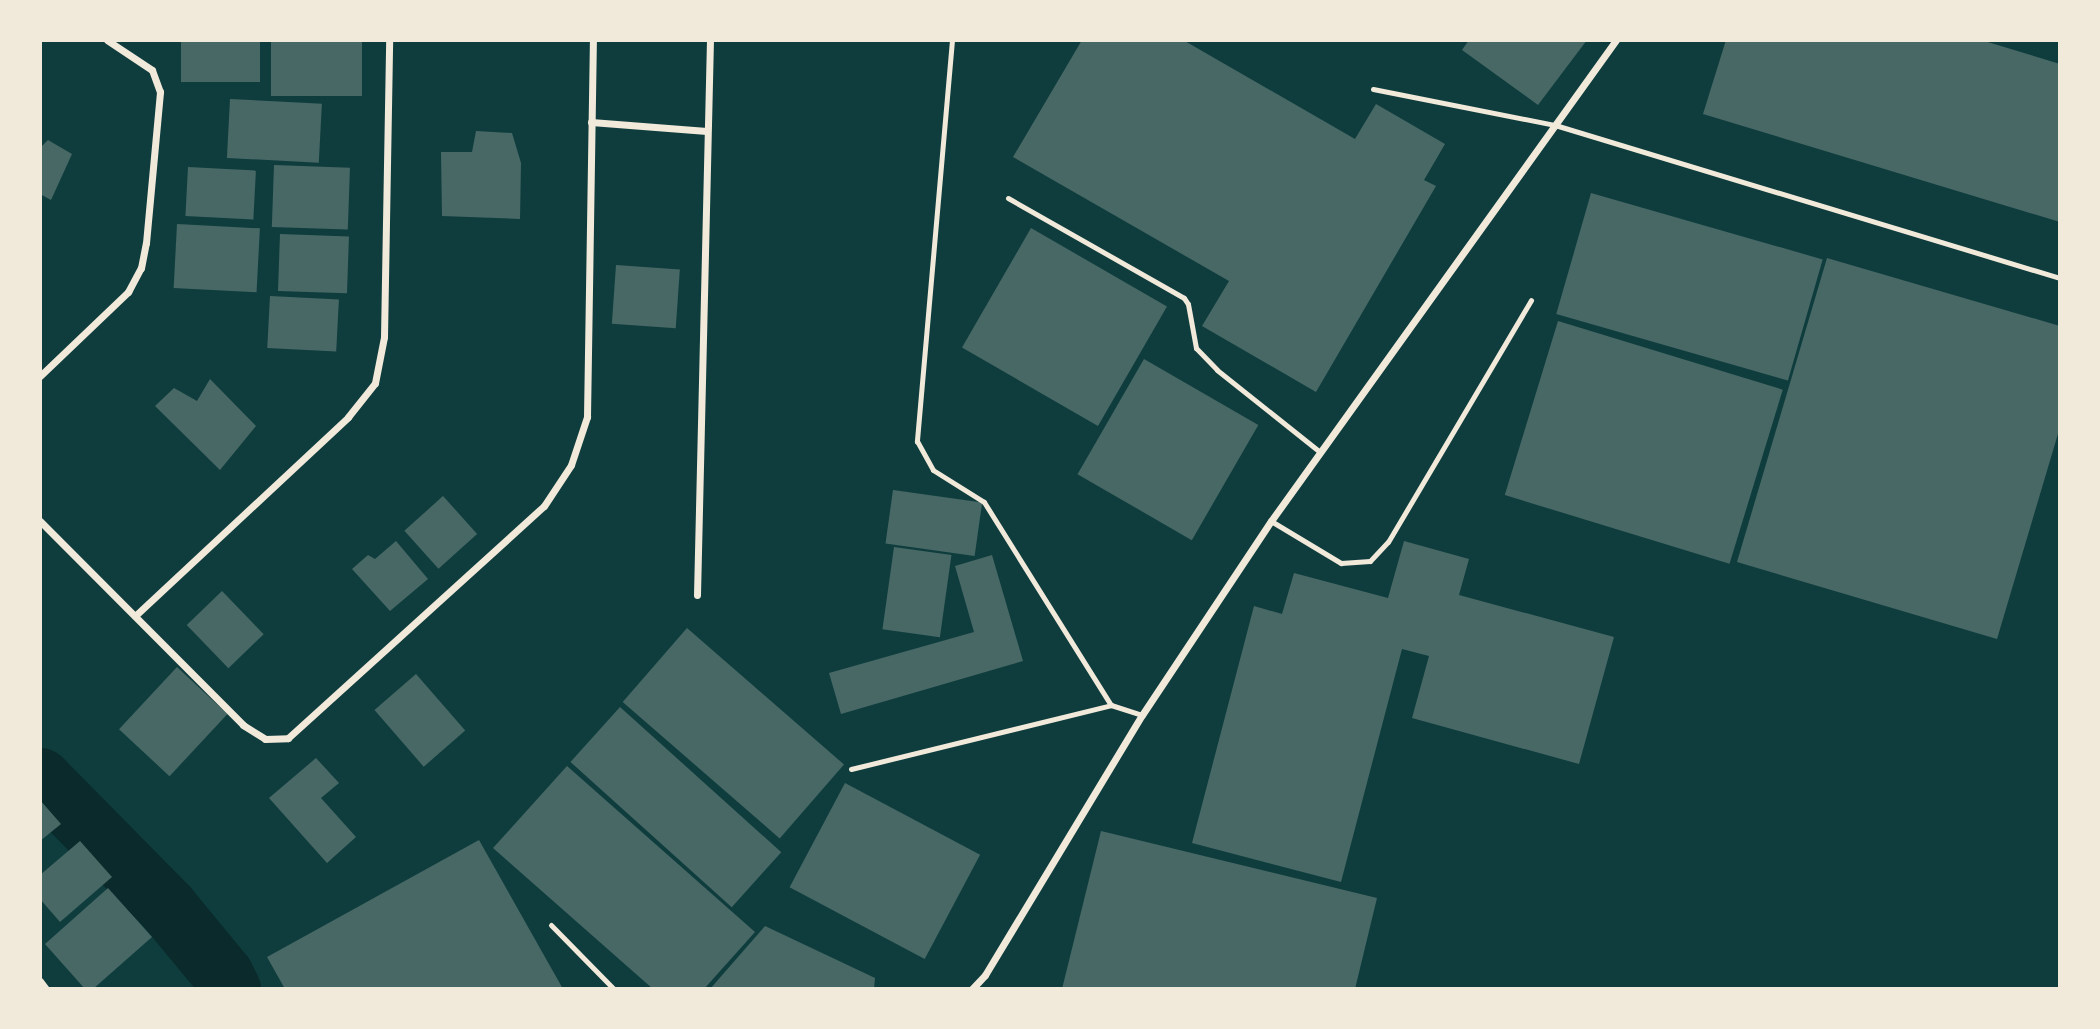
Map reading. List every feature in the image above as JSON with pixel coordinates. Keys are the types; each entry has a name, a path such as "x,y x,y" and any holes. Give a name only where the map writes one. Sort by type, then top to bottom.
{"street":[{"path":"40,376 128,292 141,268 146,243 160,92 152,70 107,40"},
{"path":"136,615 348,417 375,383 384,337 389,40"},
{"path":"40,521 243,725 265,739 288,738 544,506 571,465 587,417 593,40"},
{"path":"697,595 710,40"},
{"path":"972,989 985,975 1142,715 1271,521 1616,40"},
{"path":"591,122 707,131"},
{"path":"40,981 46,989"}],"lane":[{"path":"952,40 917,441 933,470 984,502 1111,705"},
{"path":"1373,89 1555,125 2060,278"},
{"path":"1008,198 1184,298 1188,304 1196,348 1217,370 1320,452"},
{"path":"1271,521 1341,563 1370,561 1388,542 1531,300"},
{"path":"851,769 1111,705 1142,715"},
{"path":"551,925 614,989"}],"building":[{"path":"181,40 260,40 260,82 181,82"},
{"path":"271,40 362,40 362,96 271,96"},
{"path":"1082,40 1183,40 1355,139 1376,104 1445,144 1424,180 1436,186 1316,392 1202,326 1229,281 1013,157"},
{"path":"1469,40 1587,40 1538,105 1462,50"},
{"path":"1726,40 1981,40 2060,64 2060,222 1703,114"},
{"path":"230,99 322,104 319,163 227,158"},
{"path":"476,131 512,133 521,163 520,219 442,216 441,152 472,152"},
{"path":"48,140 72,154 51,200 40,194 40,148"},
{"path":"274,165 350,168 348,230 272,227"},
{"path":"188,167 256,171 253,219 185,216"},
{"path":"1591,193 1823,259 1788,381 1556,314"},
{"path":"177,224 260,228 257,292 174,288"},
{"path":"1031,228 1167,306 1098,426 962,348"},
{"path":"280,234 349,236 347,293 278,291"},
{"path":"1827,258 2060,326 2060,427 1997,639 1737,562"},
{"path":"616,265 680,269 676,328 612,324"},
{"path":"270,296 339,300 336,352 267,348"},
{"path":"1558,321 1783,390 1730,564 1505,495"},
{"path":"1144,359 1258,425 1192,540 1078,474"},
{"path":"210,379 256,426 220,470 155,406 174,388 197,401"},
{"path":"893,490 982,503 975,556 885,543"},
{"path":"443,496 477,534 438,569 404,531"},
{"path":"396,541 428,579 390,611 352,569 368,555 375,559"},
{"path":"1404,541 1469,559 1459,595 1614,637 1579,764 1412,718 1429,656 1402,649 1341,882 1192,843 1254,606 1282,614 1294,573 1388,598"},
{"path":"894,547 951,555 940,637 882,629"},
{"path":"992,555 1023,661 841,714 829,673 974,632 955,566"},
{"path":"222,591 264,634 228,668 187,625"},
{"path":"687,628 844,764 780,838 623,702"},
{"path":"177,667 227,714 169,776 119,729"},
{"path":"416,674 465,731 424,767 374,710"},
{"path":"620,707 781,852 732,907 570,762"},
{"path":"316,758 339,783 321,798 356,837 327,863 269,798"},
{"path":"567,766 755,932 704,989 653,989 493,848"},
{"path":"845,783 980,855 925,959 790,887"},
{"path":"40,800 61,824 40,841"},
{"path":"1101,831 1377,898 1355,989 1062,989"},
{"path":"479,840 563,989 285,989 267,957"},
{"path":"80,841 112,877 60,922 40,899 40,875"},
{"path":"108,888 152,937 93,989 85,989 45,944"},
{"path":"765,926 875,978 874,989 710,989"}],"waterway":[{"path":"40,778 167,907 223,975 230,989"}]}
